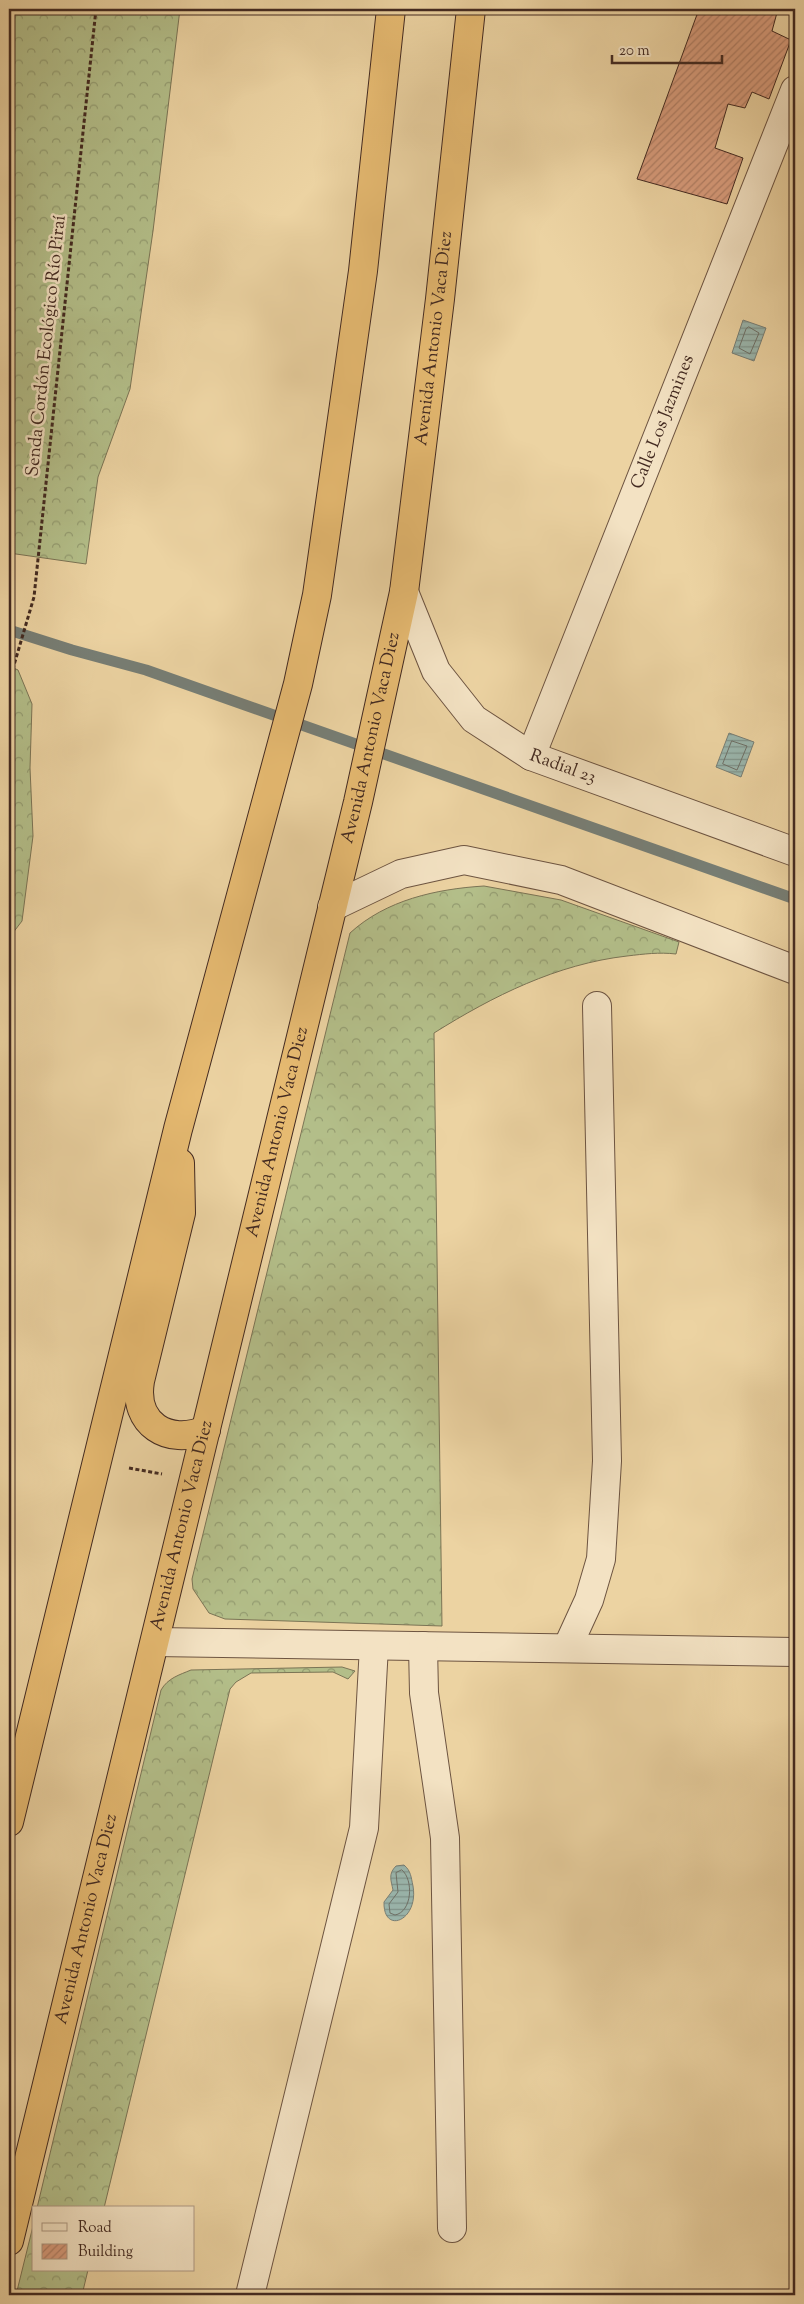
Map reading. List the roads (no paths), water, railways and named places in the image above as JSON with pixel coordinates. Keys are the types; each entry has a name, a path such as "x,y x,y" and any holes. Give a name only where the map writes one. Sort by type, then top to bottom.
{"highway":[{"path":"9,1822 178,1130 298,684 317,595 363,271 391,9"},
{"name":"Avenida Antonio Vaca Diez","path":"9,2241 358,802 404,592 440,299 471,9"},
{"path":"178,1130 181,1214 140,1381 139,1398 147,1418 161,1432 185,1436 206,1430"}],"street":[{"name":"Calle Los Jazmines","path":"531,756 795,90"},
{"name":"Radial 23","path":"404,592 436,671 474,719 531,756 795,852"},
{"path":"332,907 401,874 464,860 562,880 795,970"},
{"path":"567,1648 589,1600 601,1559 607,1461 597,1006"},
{"path":"155,1642 795,1652"},
{"path":"250,2295 364,1828 374,1646"},
{"path":"423,1646 424,1693 445,1838 452,2228"}],"water":[{"path":"743,320 766,328 754,361 732,353"},
{"path":"729,733 754,742 741,777 716,767"},
{"path":"404,1865 411,1877 413,1898 411,1908 406,1915 400,1920 394,1921 385,1912 384,1902 393,1890 392,1872 396,1866"}],"waterway":[{"path":"9,630 72,650 146,670 795,899"}]}
